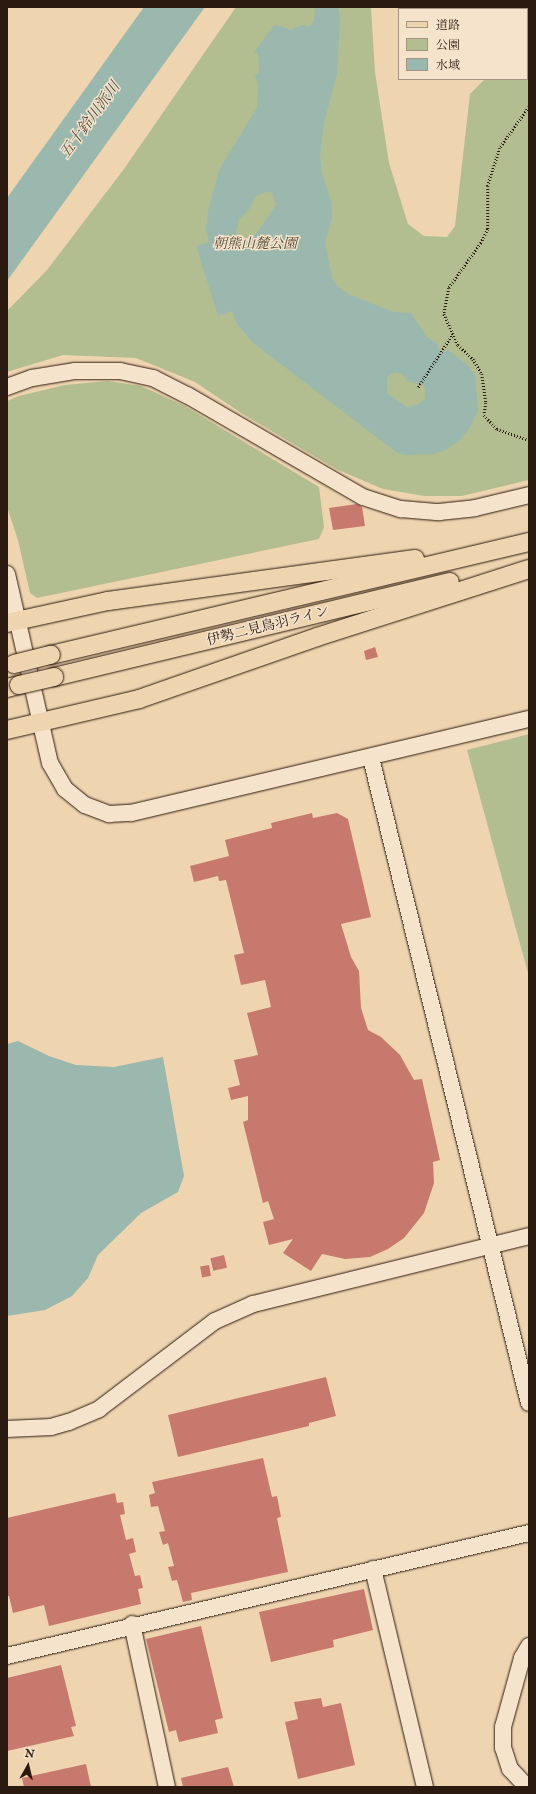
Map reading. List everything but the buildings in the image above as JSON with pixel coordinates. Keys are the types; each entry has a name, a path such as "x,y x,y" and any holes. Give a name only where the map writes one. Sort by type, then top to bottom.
{"main road":[{"name":"伊勢二見鳥羽ライン","path":"11,665 529,542"},
{"path":"12,621 108,601 407,559 453,560"},
{"name":"伊勢二見鳥羽ライン","path":"13,687 529,563"},
{"path":"7,730 40,724 139,699 317,636 529,569"}],"street":[{"path":"7,387 32,378 75,371 120,371 153,378 187,395 363,497 401,508 439,512 475,508 529,495"},
{"path":"7,574 12,621 50,763 65,789 85,805 109,814 131,814 371,758 529,719"},
{"path":"371,758 529,1403"},
{"path":"7,1429 51,1426 69,1422 98,1409 215,1321 253,1304 529,1236"},
{"path":"7,1656 132,1624 529,1533"},
{"path":"372,1569 425,1787"},
{"path":"132,1624 167,1787"},
{"path":"527,1787 510,1769 503,1748 503,1727 516,1678 529,1646"}],"path":[{"path":"529,107 500,148 488,186 488,229 481,243 449,288 444,314 452,335 458,345 473,359 482,374 486,403 484,415 497,429 529,440"},
{"path":"418,387 452,335"}],"green space":[{"name":"朝熊山麓公園","path":"236,7 371,7 375,72 389,163 408,224 424,236 447,237 455,226 470,94 484,80 528,80 529,52 529,480 462,496 424,496 383,489 336,469 244,415 195,382 136,358 63,355 7,372 7,311 47,270 124,169"},
{"path":"108,381 141,386 185,406 319,487 324,527 319,539 37,598 30,593 18,540 7,507 7,401 19,396 65,385"},
{"path":"529,734 529,972 528,973 467,750"}],"water":[{"name":"五十鈴川派川","path":"144,7 205,7 7,281 7,198"},
{"path":"315,7 338,7 340,18 337,74 324,123 320,156 322,173 332,204 332,218 325,242 332,277 338,287 350,295 394,312 411,313 427,337 438,344 437,347 442,352 448,350 468,365 475,375 478,410 471,426 459,441 444,451 433,454 405,455 396,452 253,343 236,323 232,311 218,316 196,246 209,242 206,230 208,211 219,170 257,107 258,85 255,75 259,72 258,53 254,52 273,26 277,25 291,30 302,25 310,26 314,21","holes":["266,192 272,193 276,205 255,235 247,240 241,239 236,232 239,219 248,211 256,196","394,372 402,374 408,382 422,384 425,388 425,399 417,405 407,407 387,393 387,378"]},
{"path":"18,1041 49,1056 76,1065 114,1067 163,1057 184,1176 178,1192 141,1213 98,1255 88,1278 72,1296 45,1310 7,1316 7,1044"}]}
